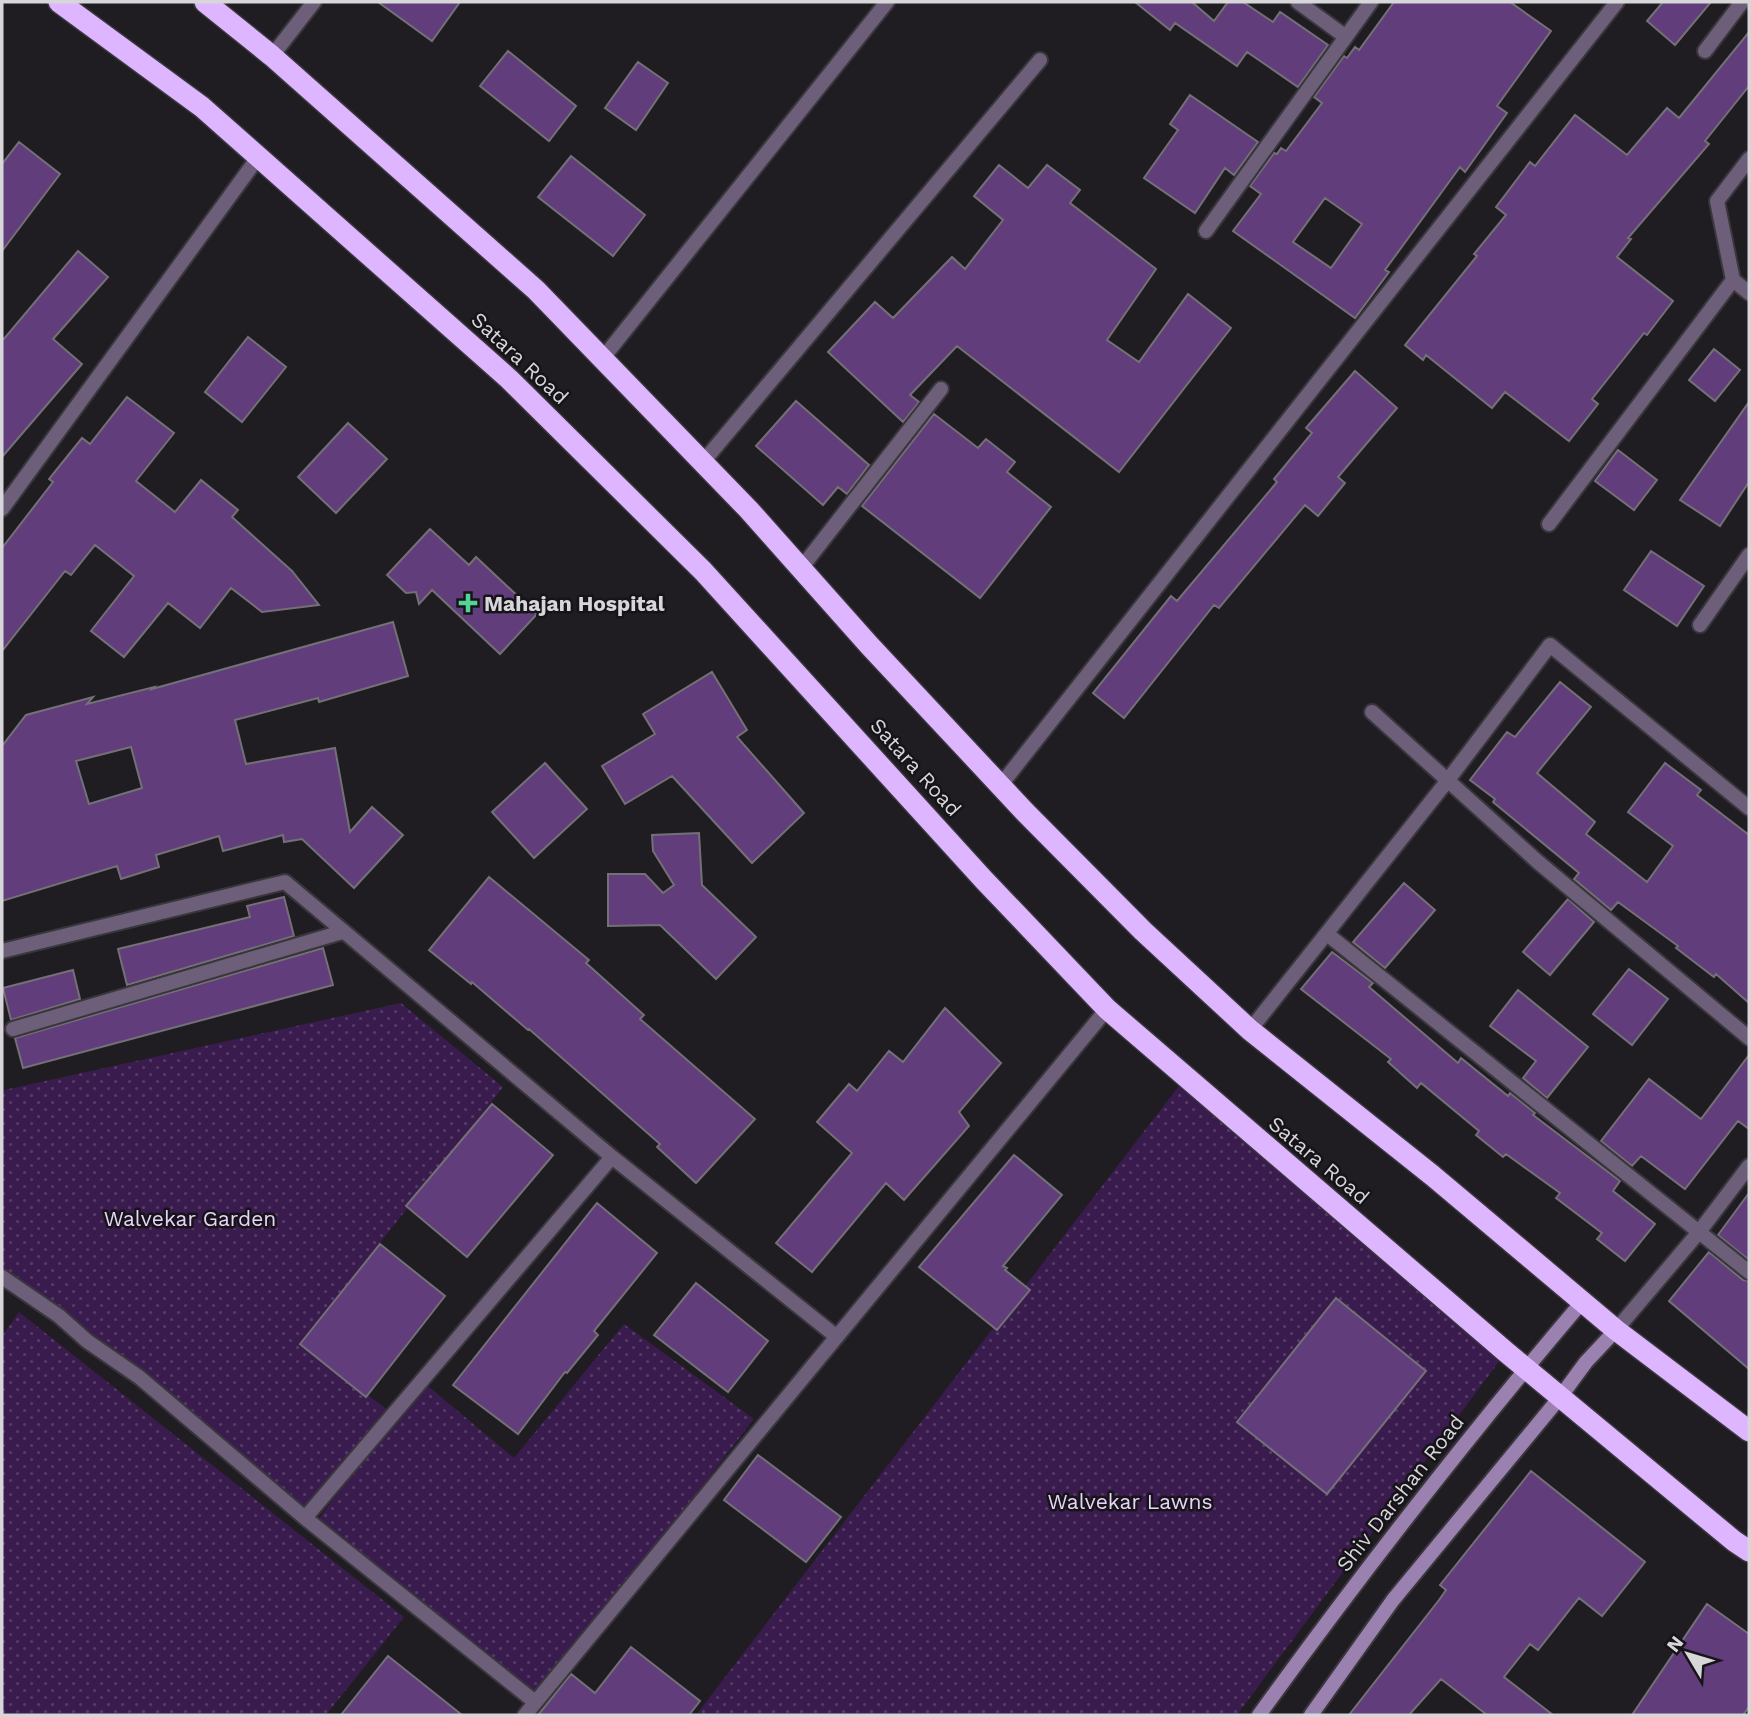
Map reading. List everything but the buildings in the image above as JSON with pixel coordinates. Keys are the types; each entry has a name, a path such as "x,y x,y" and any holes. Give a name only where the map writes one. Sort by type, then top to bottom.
{"highway":[{"name":"Satara Road","path":"59,2 202,107 509,379 703,571 984,880 1107,1009 1526,1368 1749,1551"},
{"path":"205,2 272,56 536,290 802,567 869,645 1000,786 1143,931 1250,1030 1433,1176 1616,1330 1749,1431"}],"street":[{"path":"272,56 314,2"},
{"path":"603,358 887,2"},
{"path":"1299,2 1346,37"},
{"path":"1206,231 1371,2"},
{"path":"1000,786 1617,2"},
{"path":"1705,51 1742,2"},
{"path":"703,462 1040,60"},
{"path":"2,509 259,156"},
{"path":"1749,159 1717,201 1732,280 1749,293"},
{"path":"1549,524 1732,280"},
{"path":"802,567 942,389"},
{"path":"1700,625 1749,555"},
{"path":"1250,1030 1448,780 1550,645 1749,808"},
{"path":"1372,712 1538,862 1749,1038"},
{"path":"2,951 285,882 612,1157 837,1337"},
{"path":"13,1028 342,932"},
{"path":"1327,934 1749,1272"},
{"path":"525,1715 1107,1009"},
{"path":"305,1518 612,1157"},
{"path":"1311,1715 1393,1600 1586,1362 1699,1232 1749,1166"},
{"path":"2,1277 59,1316 87,1341 139,1377 305,1518 536,1702"},
{"name":"Shiv Darshan Road","path":"1259,1715 1341,1601 1526,1368 1582,1302"}],"green space":[{"name":"Walvekar Garden","path":"401,1003 503,1087 300,1344 393,1414 305,1518 2,1280 2,1095 4,1090"},
{"name":"Walvekar Lawns","path":"1185,1078 1506,1352 1237,1715 696,1715"},
{"path":"19,1312 404,1617 326,1715 2,1715 2,1336"},
{"path":"624,1324 754,1419 535,1702 314,1525 422,1381 514,1458"}],"place":[{"name":"Mahajan Hospital","path":"468,603"}]}
